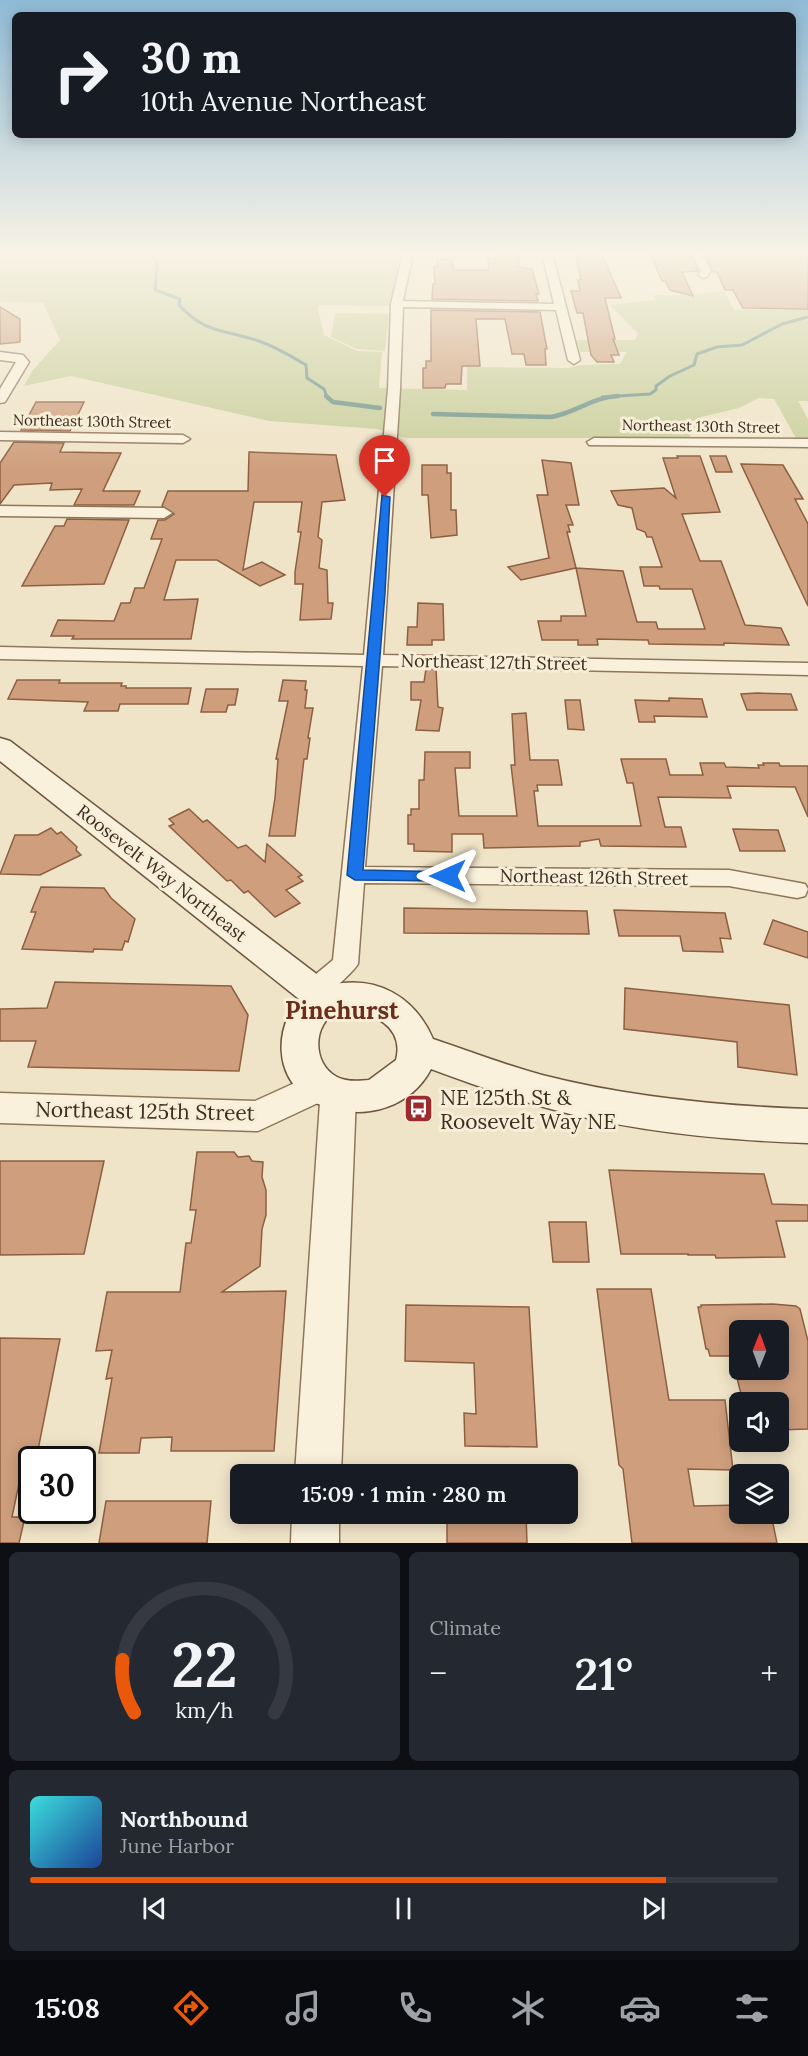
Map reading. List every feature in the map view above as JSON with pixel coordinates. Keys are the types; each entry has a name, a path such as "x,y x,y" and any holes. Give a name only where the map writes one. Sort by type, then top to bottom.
{"main road":[{"name":"Roosevelt Way Northeast","path":"0,747 319,995"},
{"path":"319,995 345,996 376,1000 412,1030 419,1049 414,1067 401,1082 375,1096 328,1091 307,1070 298,1041 304,1017 319,995"},
{"path":"419,1049 557,1095 661,1115 808,1126"}],"street":[{"path":"319,995 345,964 374,660 397,325"},
{"path":"564,325 574,360"},
{"path":"0,356 21,359 20,368 0,399"},
{"name":"Northeast 130th Street","path":"0,436 183,439"},
{"name":"Northeast 130th Street","path":"594,442 806,447"},
{"path":"0,511 164,513"},
{"name":"Northeast 127th Street","path":"0,653 808,669"},
{"name":"Northeast 126th Street","path":"355,875 729,878 797,890"},
{"path":"318,1464 328,1091"},
{"name":"Northeast 125th Street","path":"0,1108 258,1116 328,1091"},
{"path":"315,1543 316,1524"}],"green space":[{"path":"53,325 322,325 324,335 357,351 382,352 379,388 467,390 467,367 568,368 581,365 620,364 627,352 580,352 577,340 635,340 638,334 629,325 808,325 808,401 798,401 808,419 808,440 797,440 774,399 759,398 739,408 701,417 689,438 406,438 377,429 269,421 71,376 24,386 32,371 60,340"},
{"path":"333,325 388,325 385,351 357,349 331,337"}],"building":[{"path":"0,325 20,325 20,342 0,344"},
{"path":"431,325 477,325 480,366 462,366 461,384 446,384 445,388 423,388 423,368 426,368 426,361 431,361"},
{"path":"506,325 542,325 547,349 545,349 546,365 526,365 524,354 512,354"},
{"path":"585,325 612,325 615,339 613,339 619,355 611,355 614,362 597,362 591,355"},
{"path":"36,402 84,402 70,431 21,430"},
{"path":"14,442 64,443 60,452 121,453 103,491 140,491 134,505 74,505 82,489 50,490 52,483 14,485 0,504 0,463"},
{"path":"249,452 336,455 345,500 322,502 318,537 322,540 319,568 327,570 328,603 333,603 331,619 300,620 303,584 295,584 295,572 301,532 298,532 302,502 254,502 243,570 262,562 285,575 260,586 217,560 176,560 164,600 198,599 191,639 72,639 74,636 51,636 58,620 114,621 121,603 130,603 135,588 144,588 162,539 151,539 158,520 165,520 174,514 162,506 168,491 248,491"},
{"path":"700,456 720,512 682,514 700,561 721,561 745,625 781,628 789,645 649,644 648,640 597,639 598,645 578,645 578,640 542,640 538,621 561,621 561,616 586,616 576,568 623,571 637,622 656,622 658,629 705,629 692,589 660,589 659,586 644,586 640,567 662,567 652,537 647,537 645,532 637,529 632,508 618,505 611,491 664,488 676,498 663,458"},
{"path":"710,456 726,456 732,472 716,472"},
{"path":"542,460 571,463 579,505 566,505 573,525 568,525 570,532 567,532 576,568 521,580 508,567 549,558 537,495 548,495"},
{"path":"741,464 783,465 803,499 795,499 808,524 808,606"},
{"path":"422,465 447,465 447,473 451,473 451,510 456,510 457,535 431,538 428,495 422,495"},
{"path":"67,519 129,520 104,584 22,586 55,526 64,526"},
{"path":"418,603 443,604 444,640 432,640 432,645 407,645 408,627 417,627"},
{"path":"426,669 436,669 438,707 443,708 439,731 416,730 421,700 411,700 411,682 424,682"},
{"path":"17,680 122,683 121,686 126,686 126,688 191,688 188,704 120,704 118,711 84,711 88,702 8,699"},
{"path":"283,680 306,681 305,708 313,708 307,759 304,759 295,836 269,836 275,798 278,759 276,759 288,701 279,701"},
{"path":"206,689 238,689 235,705 228,705 226,712 201,712"},
{"path":"741,694 791,694 797,710 747,710"},
{"path":"669,698 702,699 707,717 654,716 655,722 639,722 635,700 669,701"},
{"path":"565,700 580,700 584,730 568,729"},
{"path":"526,713 530,760 558,760 562,785 537,785 538,791 534,791 538,826 641,826 633,783 627,783 621,759 666,759 670,775 703,775 700,763 724,763 726,767 759,768 758,765 764,765 763,763 779,763 780,766 808,766 808,817 795,787 727,786 731,798 658,797 665,827 681,827 686,847 601,846 599,839 580,842 580,846 484,848 483,834 452,834 452,852 414,851 414,844 408,844 408,815 411,815 411,809 419,809 419,780 424,780 425,752 470,752 470,768 455,768 459,816 517,816 511,765 515,765 512,714"},
{"path":"189,809 203,822 207,820 238,848 246,845 265,862 267,844 302,875 298,877 303,881 286,890 300,903 275,917 248,891 244,893 231,880 227,881 169,826 174,824 169,819"},
{"path":"51,828 57,834 61,832 77,847 76,850 81,855 40,875 0,874 15,835 38,835"},
{"path":"733,829 778,830 785,851 740,851"},
{"path":"41,887 104,888 111,898 135,919 128,942 125,941 122,950 94,949 93,952 22,949 36,912 31,912"},
{"path":"404,908 587,911 589,934 404,933"},
{"path":"614,910 725,913 731,939 720,938 723,952 683,951 680,936 619,936"},
{"path":"773,920 808,932 808,958 764,944"},
{"path":"55,982 231,986 248,1015 239,1071 28,1067 36,1041 0,1041 0,1009 47,1008"},
{"path":"625,988 789,1005 797,1075 738,1067 737,1042 624,1029"},
{"path":"197,1152 234,1152 238,1157 249,1156 252,1161 263,1162 262,1177 266,1190 266,1215 262,1229 260,1266 222,1292 286,1291 274,1451 171,1451 172,1437 141,1438 139,1453 99,1453 112,1378 106,1379 112,1350 96,1351 107,1292 180,1292 186,1243 191,1243 196,1210 190,1210"},
{"path":"0,1161 104,1161 84,1254 0,1255"},
{"path":"609,1170 764,1174 772,1204 808,1205 808,1221 776,1221 785,1257 716,1258 715,1255 621,1254"},
{"path":"549,1222 586,1222 589,1262 553,1262"},
{"path":"597,1289 651,1289 669,1400 725,1400 729,1452 731,1452 732,1464 729,1464 729,1470 688,1469 694,1506 729,1505 729,1524 773,1524 777,1543 632,1543 623,1469 619,1465"},
{"path":"773,1304 796,1306 800,1309 808,1341 808,1429 789,1430 789,1392 740,1392 738,1380 789,1380 789,1320 729,1320 729,1356 710,1356 706,1349 698,1307 701,1305"},
{"path":"406,1305 529,1307 537,1447 465,1446 464,1413 476,1414 474,1363 405,1361"},
{"path":"0,1338 60,1339 39,1446 18,1446 18,1488 12,1517 18,1517 18,1524 23,1524 19,1543 0,1543"},
{"path":"106,1501 211,1501 207,1543 99,1543"},
{"path":"447,1524 526,1524 527,1543 447,1543"}],"waterway":[{"path":"205,325 265,343 306,365 307,378 324,389 327,397"},
{"path":"618,396 650,394 656,390 656,386 670,376 694,365 697,354 717,347 742,345 780,325"},
{"path":"433,414 551,417 600,399 618,396"},
{"path":"602,397 618,396"},
{"path":"327,397 333,402 380,408"}],"place":[{"name":"NE 125th St & Roosevelt Way NE","path":"419,1109"}],"district":[{"name":"Pinehurst","path":"342,1010"}],"route":[{"path":"385,497 374,660 355,875 448,876"}]}
